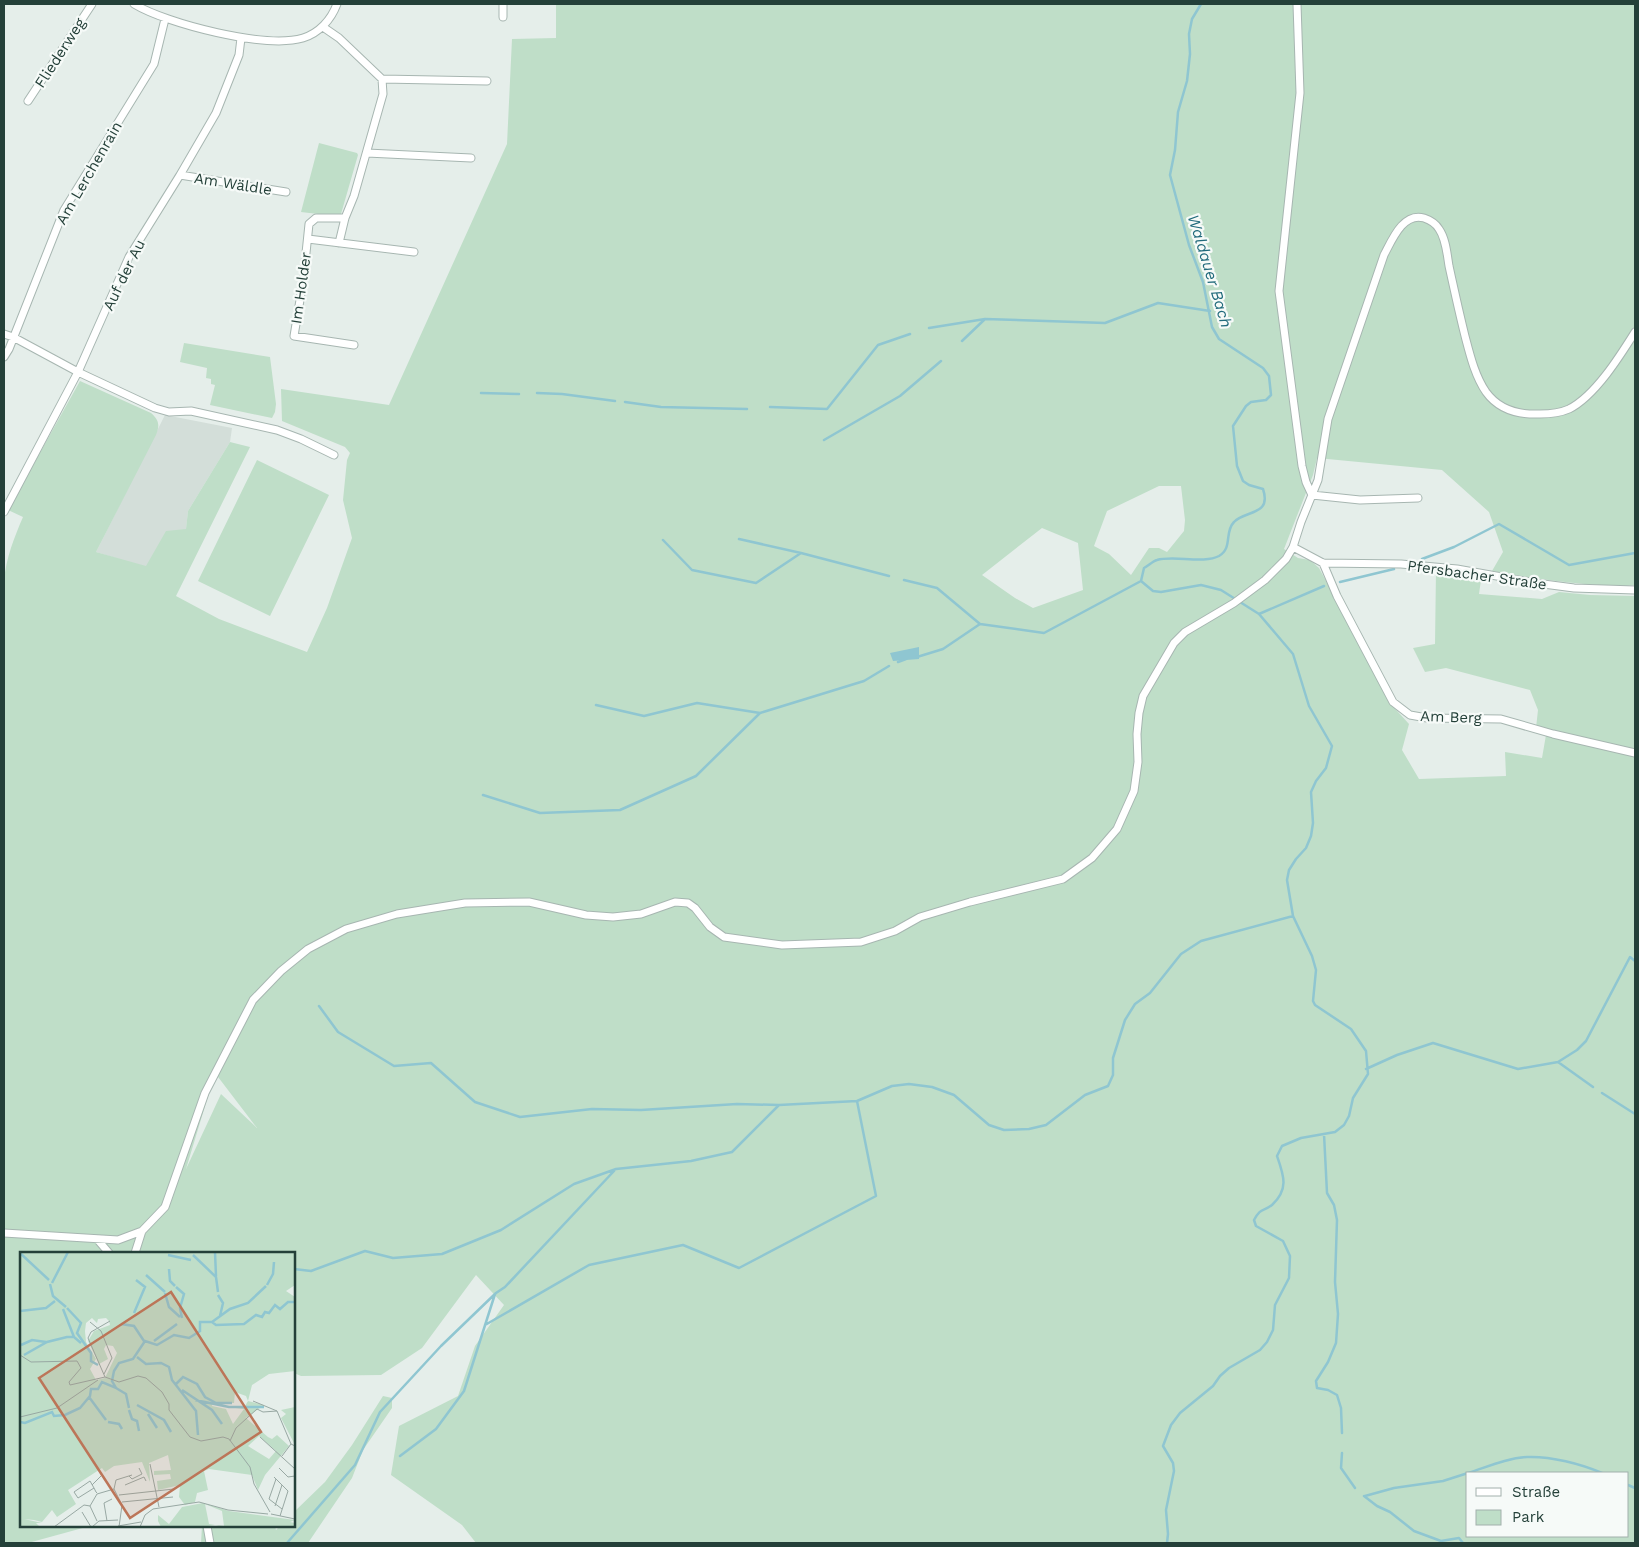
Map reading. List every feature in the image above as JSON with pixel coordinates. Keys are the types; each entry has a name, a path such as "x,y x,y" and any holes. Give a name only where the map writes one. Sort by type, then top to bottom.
{"street":[{"name":"Fliederweg","path":"28,102 92,4"},
{"path":"134,4 165,19 241,38 275,40 301,39 312,35 324,27 337,4"},
{"path":"503,4 503,16"},
{"path":"1297,4 1300,94 1279,291 1302,466 1312,495"},
{"name":"Am Lerchenrain","path":"4,357 64,210 154,64 165,19"},
{"path":"324,27 339,38 382,79 384,94 345,218 340,243"},
{"name":"Auf der Au","path":"4,512 78,372 129,257 216,113 239,54 241,38"},
{"path":"382,79 487,81"},
{"path":"366,153 470,158"},
{"name":"Am Wäldle","path":"180,175 286,192"},
{"path":"4,1233 118,1240 142,1231 165,1207 205,1093 253,1000 282,971 308,949 346,929 397,914 465,903 529,902 586,915 613,918 641,914 675,902 681,902 688,903 695,908 710,927 724,937 782,945 861,942 895,931 920,917 970,902 1063,879 1092,858 1118,829 1134,791 1138,762 1137,734 1139,712 1143,696 1174,643 1185,632 1243,598 1286,559 1293,547 1321,467 1328,419 1384,255 1395,234 1412,217 1428,220 1440,229 1444,240 1457,305 1477,374 1486,391 1500,406 1519,413 1532,415 1549,414 1570,408 1587,396 1609,372 1635,332"},
{"name":"Im Holder","path":"345,218 316,218 309,224 294,336 354,345"},
{"name":"Im Holder","path":"308,239 414,252"},
{"path":"4,334 78,372 155,408 169,412 191,411 277,430 320,447 334,455"},
{"path":"1312,495 1360,500 1418,498"},
{"name":"Pfersbacher Straße","path":"1293,547 1323,562 1401,564 1457,569 1574,588 1635,590"},
{"name":"Am Berg","path":"1323,562 1338,596 1393,702 1410,715 1427,718 1501,719 1553,734 1635,753"},
{"path":"135,1252 142,1231"},
{"path":"97,1238 108,1252"},
{"path":"207,1527 210,1543"}],"shaded area":[{"path":"165,415 232,428 230,442 188,511 177,577 96,552"}],"green space":[{"path":"556,4 1635,4 1635,585 1585,584 1492,571 1503,552 1489,512 1442,470 1317,458 1313,475 1284,549 1298,558 1310,560 1319,568 1388,701 1409,724 1402,750 1419,779 1506,776 1505,752 1542,758 1546,735 1635,755 1635,1543 476,1543 462,1525 391,1475 399,1426 458,1396 475,1346 504,1305 476,1275 422,1348 381,1375 301,1376 295,1373 295,1252 20,1252 20,1527 86,1527 28,1543 4,1543 4,581 9,556 23,517 8,510 80,381 151,413 156,418 158,425 156,435 96,552 146,566 166,531 186,529 188,511 230,442 250,447 176,596 219,619 307,652 327,608 352,538 343,500 347,460 350,453 345,447 282,421 281,389 389,405 507,144 512,39 556,38","holes":["1159,486 1181,486 1185,520 1184,531 1167,552 1159,548 1149,548 1131,575 1109,554 1094,546 1107,511","1042,528 1078,543 1083,590 1033,608 982,575","215,1073 257,1128 221,1094 186,1169"]},
{"path":"319,143 357,153 358,155 341,214 335,216 301,212"},
{"path":"184,343 270,357 276,404 272,418 210,405 215,385 211,384 211,379 206,378 207,368 180,362"},
{"path":"257,460 329,495 270,616 198,581"},
{"path":"1436,570 1481,580 1479,594 1542,599 1559,592 1635,596 1635,751 1536,728 1538,710 1530,690 1446,668 1425,672 1413,648 1435,644"},
{"path":"383,1396 392,1398 392,1408 363,1450 352,1478 308,1543 201,1543 202,1527 275,1527 276,1530 279,1527 295,1527 295,1511 325,1482 352,1445"}],"water":[{"path":"919,647 919,659 893,661 890,653"}],"waterway":[{"name":"Waldauer Bach","path":"1167,1543 1166,1510 1174,1471 1173,1463 1163,1446 1171,1425 1180,1413 1213,1386 1229,1368 1260,1350 1267,1342 1273,1330 1275,1305 1289,1278 1290,1256 1283,1241 1256,1226 1254,1220 1260,1211 1272,1205 1283,1188 1282,1170 1277,1156 1282,1146 1301,1138 1335,1132 1344,1125 1349,1116 1353,1098 1368,1074 1366,1051 1351,1029 1315,1005 1313,1001 1316,970 1312,956 1293,916 1287,880 1289,870 1306,848 1311,836 1313,823 1311,792 1316,781 1326,768 1332,746 1309,706 1293,654 1259,614 1221,590 1201,585 1161,592 1153,591 1141,581 1144,568 1157,560 1171,558 1205,559 1219,556 1226,549 1229,530 1234,522 1261,508 1265,498 1263,489 1243,481 1237,466 1233,426 1246,406 1251,402 1266,400 1271,395 1269,376 1263,368 1219,339 1212,327 1203,282 1189,245 1170,175 1175,150 1178,112 1187,81 1190,54 1189,34 1192,19 1201,4"},
{"path":"929,328 985,319 1105,323 1158,303 1210,311"},
{"path":"962,341 984,320"},
{"path":"770,407 827,409 878,345 910,334"},
{"path":"824,440 900,396 941,361"},
{"path":"481,393 519,394"},
{"path":"537,393 562,394 615,401"},
{"path":"625,402 661,407 747,409"},
{"path":"1422,559 1454,547 1499,524 1569,565 1635,553"},
{"path":"739,539 801,553"},
{"path":"663,540 692,570 756,583 801,553 889,576"},
{"path":"1340,582 1394,569"},
{"path":"904,580 937,588 980,624 1044,633 1141,581"},
{"path":"1259,614 1324,586"},
{"path":"917,657 943,649 980,624"},
{"path":"898,662 906,659"},
{"path":"483,795 540,813 620,810 696,776 760,713 864,681 889,666"},
{"path":"596,705 644,716 697,703 760,713"},
{"path":"319,1006 338,1032 394,1066 431,1063 475,1102 520,1117 592,1109 641,1110 737,1104 779,1105 857,1101 892,1086 909,1084 932,1087 954,1095 989,1125 1004,1130 1029,1129 1046,1125 1085,1095 1108,1086 1113,1075 1113,1058 1125,1020 1135,1004 1150,993 1181,954 1201,941 1293,916"},
{"path":"1366,1069 1397,1055 1433,1043 1518,1069 1558,1062 1577,1050 1586,1041 1630,957 1635,961"},
{"path":"1558,1062 1593,1087"},
{"path":"1602,1093 1635,1114"},
{"path":"485,1325 589,1265 683,1245 739,1268 876,1196 857,1101"},
{"path":"295,1269 311,1271 365,1251 393,1258 442,1254 501,1230 574,1184 616,1169 691,1161 732,1152 779,1105"},
{"path":"1324,1134 1327,1193 1334,1205 1337,1220 1335,1282 1338,1314 1336,1343 1328,1362 1316,1381 1317,1388 1328,1390 1337,1395 1341,1408 1342,1433"},
{"path":"287,1543 355,1465 380,1412 441,1346 496,1293 505,1287 614,1171"},
{"path":"400,1456 436,1429 464,1391 495,1294"},
{"path":"1342,1453 1341,1468 1355,1488"},
{"path":"1471,1472 1505,1461 1527,1457 1566,1461 1599,1472"},
{"path":"1365,1496 1394,1488 1443,1481 1466,1474"},
{"path":"1629,1485 1635,1488"},
{"path":"1364,1496 1377,1506 1390,1512 1414,1531 1441,1541 1459,1538 1463,1543"}]}
